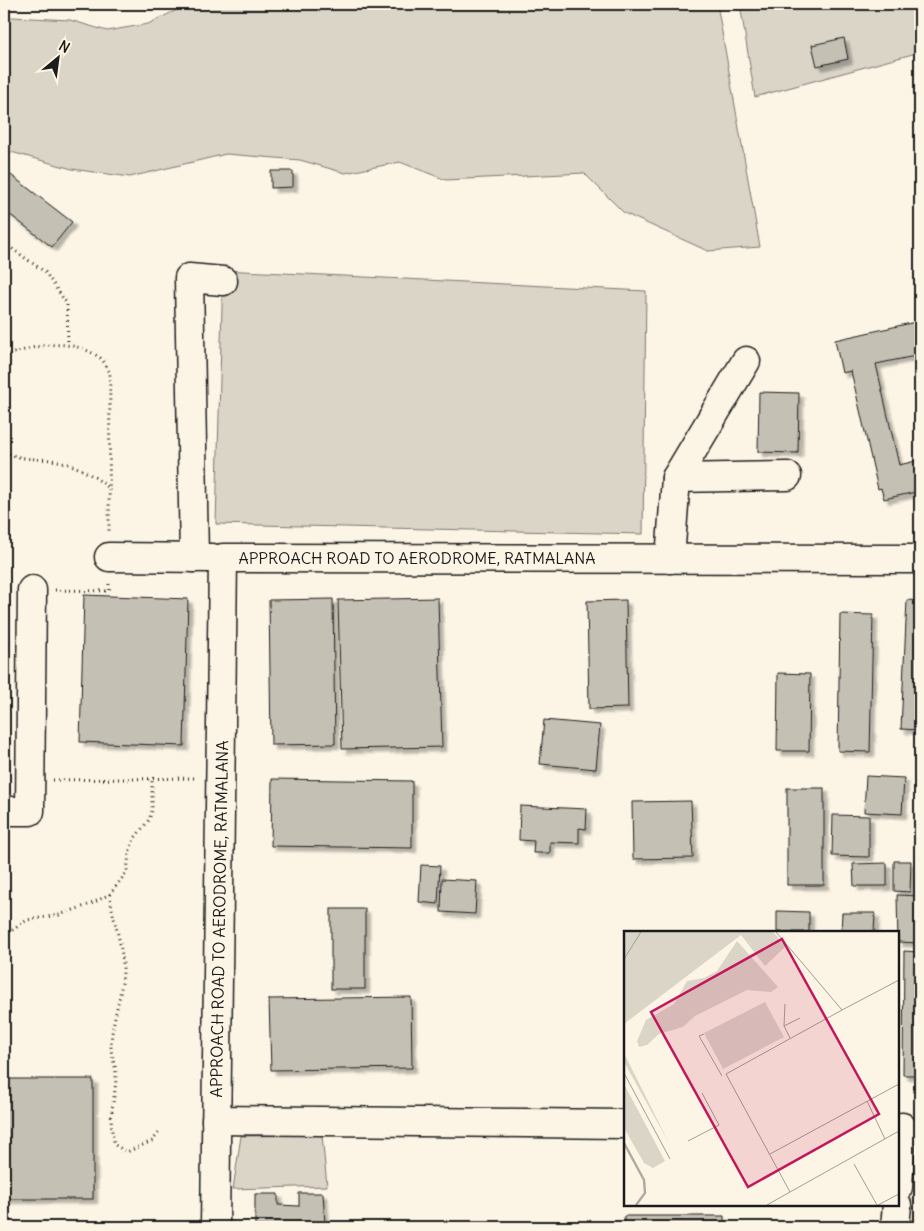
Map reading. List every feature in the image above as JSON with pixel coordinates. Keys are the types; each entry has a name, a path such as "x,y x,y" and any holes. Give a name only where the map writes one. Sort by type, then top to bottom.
{"main road":[{"path":"194,558 189,278 223,281"},
{"path":"670,559 676,478 746,361"},
{"path":"676,478 786,476"},
{"path":"109,557 222,558"},
{"name":"APPROACH ROAD TO AERODROME, RATMALANA","path":"215,1227 222,558 920,559"},
{"path":"4,811 30,811 32,590"},
{"path":"216,1120 624,1124"},
{"path":"899,1180 907,1127"},
{"path":"895,1227 897,1206"}],"path":[{"path":"4,243 45,272 67,304 68,345"},
{"path":"4,356 39,345 68,345 101,357 110,373 109,591 32,590"},
{"path":"4,452 20,459 63,462 84,470 109,488"},
{"path":"30,780 220,778"},
{"path":"4,936 27,920 59,916 91,904 110,894 127,872 129,853 134,839 149,820 152,811 152,779"},
{"path":"110,894 111,914 120,943 123,972 111,1048 116,1073 110,1109 111,1130 115,1145 127,1152 152,1141 161,1131"}],"shaded area":[{"path":"189,4 717,4 760,247 708,251 624,213 584,173 446,180 400,162 345,173 300,160 226,154 130,177 72,169 4,150 4,19 12,17 70,20 107,31 148,24"},
{"path":"740,4 915,4 920,27 920,52 755,97"},
{"path":"223,270 646,291 643,534 216,524"},
{"path":"322,1135 327,1186 233,1189 241,1136"}],"building":[{"path":"844,38 848,59 817,66 812,45"},
{"path":"271,171 293,171 293,187 271,188"},
{"path":"7,172 72,222 52,247 4,210 4,176"},
{"path":"920,321 920,355 876,364 899,465 920,460 920,491 884,499 881,488 878,489 851,371 842,373 835,340"},
{"path":"759,392 799,393 798,453 758,452"},
{"path":"84,595 188,599 184,746 80,742"},
{"path":"438,598 442,747 342,749 338,600"},
{"path":"333,599 335,744 271,745 269,600"},
{"path":"626,600 628,708 589,709 587,601"},
{"path":"907,600 920,601 920,730 901,729"},
{"path":"840,614 873,615 870,752 838,751"},
{"path":"778,673 810,674 809,751 777,751"},
{"path":"544,720 600,725 596,769 540,764"},
{"path":"866,776 904,778 902,814 864,812"},
{"path":"272,779 412,781 412,848 271,846"},
{"path":"787,788 824,788 824,885 787,885"},
{"path":"691,801 693,858 633,859 632,802"},
{"path":"520,806 587,809 586,829 579,828 579,843 550,842 550,853 533,853 534,841 519,840"},
{"path":"833,815 869,816 869,857 832,856"},
{"path":"919,860 920,889 917,889"},
{"path":"894,861 911,861 910,892 894,891"},
{"path":"887,863 887,886 854,886 853,864"},
{"path":"421,865 440,866 438,904 419,902"},
{"path":"442,879 477,881 475,914 441,912"},
{"path":"897,895 920,896 920,943 899,942"},
{"path":"331,909 365,909 365,989 331,989"},
{"path":"777,911 809,912 809,931 777,931"},
{"path":"842,913 875,913 874,931 841,931"},
{"path":"904,951 920,952 920,1075 903,1075"},
{"path":"411,997 412,1068 271,1070 269,999"},
{"path":"4,1079 93,1079 93,1199 4,1199"},
{"path":"299,1193 323,1193 325,1225 255,1227 255,1194 278,1194 278,1205 299,1206"},
{"path":"624,1216 724,1216 724,1227 625,1227"}]}
